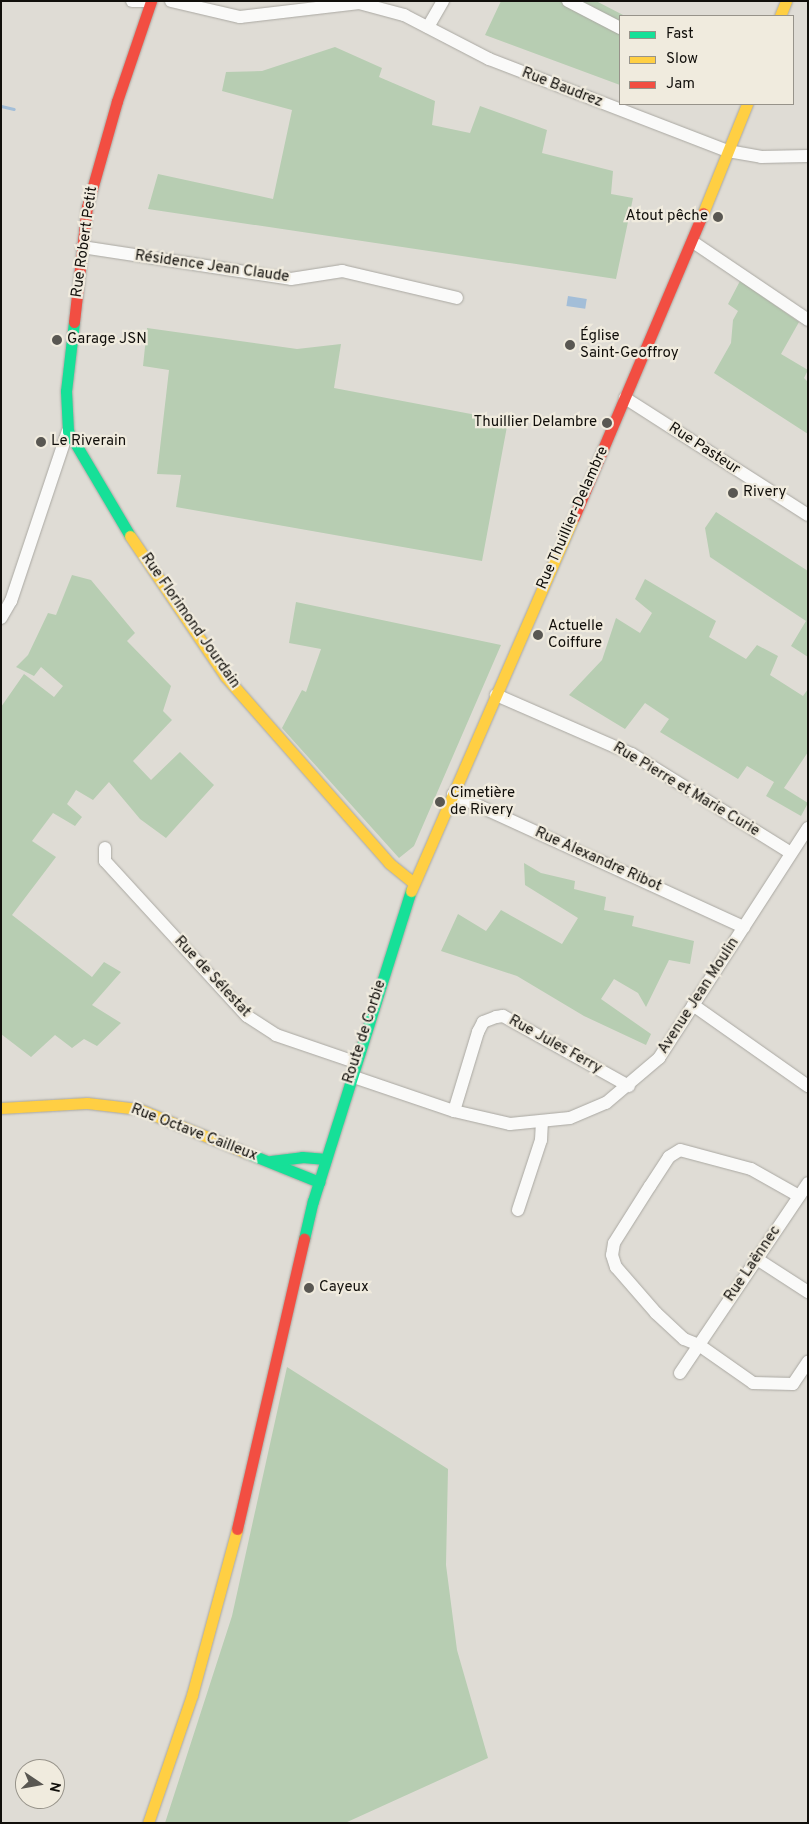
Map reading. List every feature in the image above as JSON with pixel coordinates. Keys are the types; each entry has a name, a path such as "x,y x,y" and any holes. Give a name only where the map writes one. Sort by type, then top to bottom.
{"main road":[{"name":"Rue Robert Petit","path":"68,432 66,391 82,248 95,172 149,1"},
{"path":"780,15 786,1"},
{"name":"Rue Thuillier-Delambre","path":"414,883 693,242 747,105"},
{"name":"Rue Florimond Jourdain","path":"68,432 107,501 225,676 389,863 414,883"},
{"name":"Route de Corbie","path":"148,1823 192,1696 228,1570 319,1182 350,1076 414,883"},
{"name":"Rue Octave Cailleux","path":"1,1108 87,1103 139,1109 319,1182"},
{"path":"268,1161 302,1157 326,1159"}],"street":[{"path":"132,1 149,1"},
{"name":"Rue Baudrez","path":"171,1 240,17 359,3 404,15 489,60 728,151 762,157 808,156"},
{"path":"568,1 619,27"},
{"path":"428,27 442,2"},
{"path":"693,242 808,320"},
{"name":"Résidence Jean Claude","path":"82,248 291,279 342,272 457,298"},
{"name":"Rue Pasteur","path":"625,398 808,515"},
{"path":"1,618 11,601 68,432"},
{"name":"Rue Pierre et Marie Curie","path":"496,695 632,754 792,853"},
{"name":"Rue Alexandre Ribot","path":"453,794 744,926"},
{"name":"Avenue Jean Moulin","path":"350,1076 454,1111 510,1124 542,1123 588,1112 629,1086 659,1058 808,828"},
{"name":"Rue de Sélestat","path":"105,848 105,861 248,1016 276,1035 355,1062"},
{"path":"693,1006 808,1086"},
{"name":"Rue Jules Ferry","path":"454,1111 478,1032 483,1022 503,1016 629,1086"},
{"path":"518,1210 541,1140 542,1123"},
{"path":"799,1196 752,1169 680,1150 669,1157 614,1243 612,1255 616,1268 656,1313 684,1339 699,1345 753,1382 793,1384 808,1362"},
{"name":"Rue Laënnec","path":"680,1373 808,1183"},
{"path":"757,1259 808,1292"}],"green space":[{"path":"501,1 596,1 623,15 619,15 619,85 485,35"},
{"path":"335,47 382,68 379,77 435,101 432,125 470,133 480,106 547,130 542,153 613,171 611,194 633,198 616,279 148,209 158,174 273,199 292,110 222,91 226,72 262,71"},
{"path":"740,281 799,322 781,354 808,370 804,378 808,382 808,434 714,373 731,343 733,320 738,311 728,304"},
{"path":"147,328 297,349 341,344 334,388 508,421 482,561 176,507 181,475 157,474 169,370 143,366"},
{"path":"716,512 808,571 808,657 791,646 806,621 710,557 705,528"},
{"path":"72,575 91,580 135,633 127,641 171,686 163,711 172,720 133,761 151,780 180,752 214,785 166,838 140,819 109,782 93,800 76,790 67,804 82,817 75,826 53,813 32,841 56,857 12,915 92,977 104,962 121,972 92,1005 121,1023 97,1046 84,1039 72,1048 55,1035 31,1057 1,1034 1,707 24,674 54,697 63,686 41,667 34,676 16,667 28,655 48,613 56,615"},
{"path":"645,579 716,621 709,637 746,659 757,645 778,656 770,675 803,696 808,689 808,752 784,788 808,803 801,816 766,796 774,782 747,766 738,779 660,732 669,719 645,703 625,729 569,695 602,660 616,618 640,633 652,613 635,599"},
{"path":"296,602 501,645 414,846 399,858 282,728 302,690 306,692 321,649 289,643"},
{"path":"524,863 541,873 575,881 574,889 606,897 604,910 634,916 632,926 694,941 690,964 669,960 646,1007 638,993 614,979 601,999 651,1034 646,1045 584,1016 517,976 441,951 458,914 486,931 501,910 562,944 578,918 525,885"},
{"path":"287,1367 448,1469 446,1565 457,1650 488,1758 345,1823 165,1823 232,1616"}],"water":[{"path":"568,296 587,299 585,309 566,306"}],"waterway":[{"path":"1,106 14,109"}],"traffic: fast":[{"path":"74,322 66,391 68,431 130,536"},
{"path":"304,1239 313,1201 411,891"},
{"path":"247,1153 319,1182"},
{"path":"271,1161 302,1157 326,1159"}],"traffic: slow":[{"path":"780,15 786,1"},
{"path":"703,213 747,105"},
{"path":"411,891 574,517"},
{"path":"130,536 225,676 389,863 414,883"},
{"path":"1,1108 87,1103 139,1109 247,1153"},
{"path":"148,1823 192,1695 237,1529"}],"traffic: jam":[{"path":"74,322 87,207 117,101 151,1"},
{"path":"574,517 703,213"},
{"path":"237,1529 304,1239"}],"place":[{"name":"Atout pêche","path":"718,217"},
{"name":"Garage JSN","path":"57,340"},
{"name":"Église Saint-Geoffroy","path":"570,345"},
{"name":"Thuillier Delambre","path":"607,423"},
{"name":"Le Riverain","path":"41,442"},
{"name":"Rivery","path":"733,493"},
{"name":"Actuelle Coiffure","path":"538,635"},
{"name":"Cimetière de Rivery","path":"440,802"},
{"name":"Cayeux","path":"309,1288"}]}
